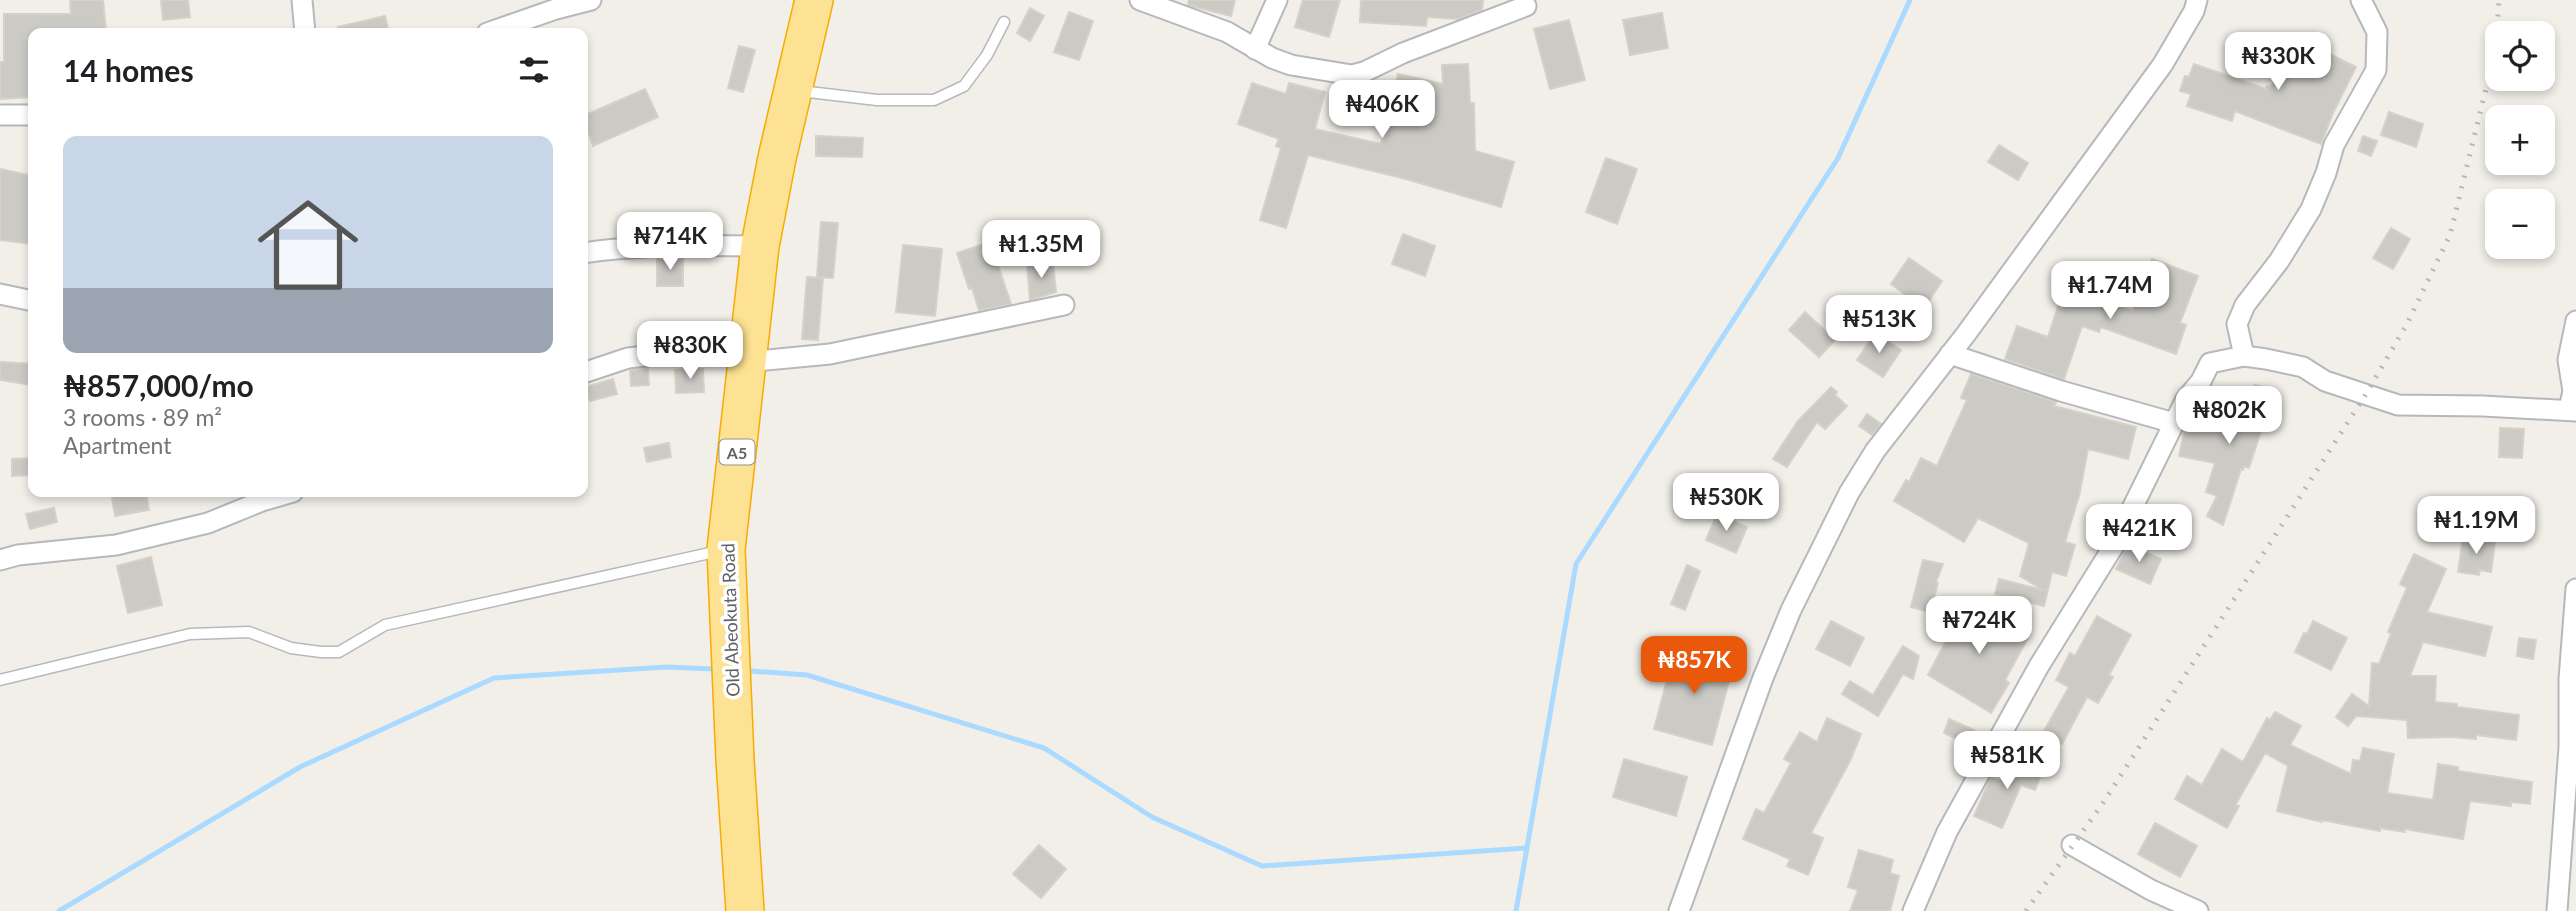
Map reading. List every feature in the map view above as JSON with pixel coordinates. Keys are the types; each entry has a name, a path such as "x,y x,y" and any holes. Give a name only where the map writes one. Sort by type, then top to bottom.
{"highway":[{"name":"Old Abeokuta Road","path":"745,911 726,549 760,246 814,0"}],"street":[{"path":"302,0 304,28"},
{"path":"501,28 591,0"},
{"path":"1140,0 1227,32 1255,49 1292,65 1352,75 1526,6"},
{"path":"1255,49 1278,0"},
{"path":"1679,911 1763,678 1825,537 1875,451 1950,354 2163,64 2194,11 2197,0"},
{"path":"2244,356 2237,324 2245,305 2279,261 2311,209 2334,145 2376,70 2377,32 2361,0"},
{"path":"0,115 28,115"},
{"path":"588,252 621,247 760,246"},
{"path":"0,294 28,300"},
{"path":"588,371 628,358 748,353 830,354 1065,305"},
{"path":"1913,911 1947,832 2039,666 2113,547 2174,423 2210,363 2244,356 2303,368 2325,381 2398,405 2572,410 2573,391 2568,360 2576,321"},
{"path":"1950,354 2061,391 2174,423"},
{"path":"0,560 18,555 116,545 208,523 276,497"},
{"path":"2557,911 2569,747 2569,679 2576,589"},
{"path":"2072,845 2151,890 2198,911"}],"lane":[{"path":"793,91 877,100 934,100 964,86 987,55 1004,22"},
{"path":"0,680 190,634 217,631 249,632 291,648 339,652 386,625 726,549"}],"building":[{"path":"70,0 103,0 106,28 28,28 28,97 0,99 0,62 4,62 4,14 71,14"},
{"path":"161,0 188,0 190,17 163,20"},
{"path":"1189,0 1235,0 1231,16 1188,5"},
{"path":"1303,0 1340,0 1329,37 1295,27"},
{"path":"1361,0 1483,0 1482,10 1458,19 1427,17 1426,26 1360,22"},
{"path":"1030,8 1044,16 1030,41 1017,33"},
{"path":"1069,12 1093,21 1079,60 1054,52"},
{"path":"1662,13 1668,48 1630,55 1623,20"},
{"path":"385,16 388,28 338,28"},
{"path":"1569,20 1585,80 1550,89 1534,29"},
{"path":"2295,37 2356,67 2321,144 2235,111 2232,121 2187,106 2191,94 2180,91 2185,76 2189,77 2194,64 2266,89 2267,86 2271,87"},
{"path":"739,46 755,50 743,92 728,88"},
{"path":"1468,64 1470,103 1474,103 1475,151 1514,162 1501,207 1406,179 1308,155 1286,228 1260,220 1281,148 1276,146 1279,139 1238,124 1252,83 1286,94 1289,83 1325,92 1315,129 1381,144 1398,74 1443,84 1442,65"},
{"path":"645,89 658,117 593,146 588,131 588,114"},
{"path":"2389,112 2423,124 2416,147 2381,135"},
{"path":"816,136 863,138 862,157 816,156"},
{"path":"2363,136 2377,141 2371,156 2358,151"},
{"path":"1999,145 2028,163 2018,180 1988,162"},
{"path":"1606,158 1637,169 1617,224 1586,212"},
{"path":"0,169 28,175 28,243 0,240"},
{"path":"821,222 838,223 833,278 817,277"},
{"path":"2391,228 2410,239 2393,269 2373,258"},
{"path":"1403,234 1435,246 1425,276 1392,264"},
{"path":"990,242 1011,304 979,310 957,253"},
{"path":"903,245 942,249 935,316 896,312"},
{"path":"683,258 683,286 657,286 657,259"},
{"path":"1909,258 1942,281 1924,308 1891,284"},
{"path":"2152,259 2198,276 2180,323 2186,325 2176,354 2101,327 2099,332 2082,326 2064,379 2005,359 2017,326 2048,337 2064,288 2133,311"},
{"path":"1053,262 1056,292 1030,300 1027,264"},
{"path":"807,277 823,278 818,340 802,339"},
{"path":"1805,312 1835,340 1819,357 1789,330"},
{"path":"1875,333 1901,350 1883,377 1857,360"},
{"path":"0,362 28,364 28,384 0,380"},
{"path":"648,368 649,385 631,386 630,370"},
{"path":"703,369 704,392 676,393 675,370"},
{"path":"1971,374 2056,402 2054,406 2136,427 2128,459 2088,449 2079,496 2065,542 2075,545 2066,576 2052,572 2044,606 1995,594 1999,579 2043,590 2020,576 2029,543 1978,518 1964,542 1894,501 1906,480 1909,482 1921,458 1937,466 1967,400 1961,398"},
{"path":"613,379 617,394 590,401 588,386"},
{"path":"2255,385 2278,392 2266,429 2262,428 2249,468 2244,466 2243,470 2241,469 2223,525 2207,516 2217,496 2206,492 2215,463 2179,456 2184,432 2189,421 2228,429 2239,393 2252,397"},
{"path":"1831,387 1847,406 1825,429 1817,422 1787,467 1773,459 1798,421"},
{"path":"1867,414 1881,424 1872,435 1859,426"},
{"path":"2500,428 2524,429 2522,458 2499,457"},
{"path":"669,443 671,457 647,462 644,448"},
{"path":"28,458 28,475 12,476 12,459"},
{"path":"112,497 147,497 149,510 115,516"},
{"path":"54,508 57,522 30,529 26,514"},
{"path":"1717,514 1747,527 1736,553 1706,540"},
{"path":"2463,537 2495,542 2491,572 2480,570 2479,575 2458,572"},
{"path":"2128,545 2161,559 2150,584 2116,569"},
{"path":"2414,554 2446,569 2427,612 2492,627 2485,656 2423,642 2410,676 2436,676 2435,702 2519,715 2516,740 2476,735 2476,739 2408,738 2407,720 2356,716 2348,726 2336,717 2352,694 2369,706 2372,663 2379,664 2391,634 2388,632 2407,588 2400,584"},
{"path":"151,557 162,605 128,613 117,566"},
{"path":"1923,560 1943,564 1930,612 1911,607"},
{"path":"1687,565 1700,571 1685,610 1671,604"},
{"path":"1968,600 2030,634 2005,680 2009,683 1991,713 1928,675"},
{"path":"2097,616 2131,635 2109,675 2113,677 2098,703 2087,697 2062,744 2043,733 2069,687 2056,680 2070,653 2075,656"},
{"path":"1831,621 1864,638 1850,666 1816,649"},
{"path":"2313,621 2347,638 2331,670 2295,652"},
{"path":"2519,638 2536,640 2533,659 2517,656"},
{"path":"1676,646 1734,662 1712,745 1654,729"},
{"path":"1903,646 1919,656 1913,679 1903,674 1878,716 1842,694 1850,681 1873,695"},
{"path":"2275,712 2301,726 2290,745 2351,774 2353,760 2360,761 2363,748 2394,754 2387,793 2433,800 2438,764 2458,767 2458,771 2532,782 2530,804 2511,802 2511,806 2470,801 2463,839 2405,829 2405,832 2380,828 2380,831 2322,822 2277,811 2288,766 2265,753 2235,806 2239,806 2227,828 2175,799 2187,776 2202,785 2222,749 2243,762 2267,718 2270,720"},
{"path":"1827,718 1861,734 1850,761 1811,833 1823,838 1808,875 1787,866 1790,859 1743,839 1756,809 1764,813 1791,763 1784,759 1800,732 1817,742"},
{"path":"1949,719 1974,730 1968,744 1944,733"},
{"path":"2010,756 2043,769 2035,790 2021,785 2002,828 1974,816 1991,777 2000,781"},
{"path":"1624,759 1687,777 1676,816 1613,797"},
{"path":"2155,823 2197,846 2180,877 2138,854"},
{"path":"1039,845 1066,869 1041,898 1013,874"},
{"path":"1859,850 1893,860 1890,873 1899,876 1890,911 1850,911 1858,890 1848,887"}],"waterway":[{"path":"1516,911 1576,564 1838,158 1910,0"},
{"path":"59,911 300,767 494,678 666,667 714,669"},
{"path":"750,671 807,675 1044,748 1152,817 1262,866 1527,848"}],"railway":[{"path":"2026,911 2103,803 2366,394 2407,324 2450,235 2496,48 2499,0"}]}
